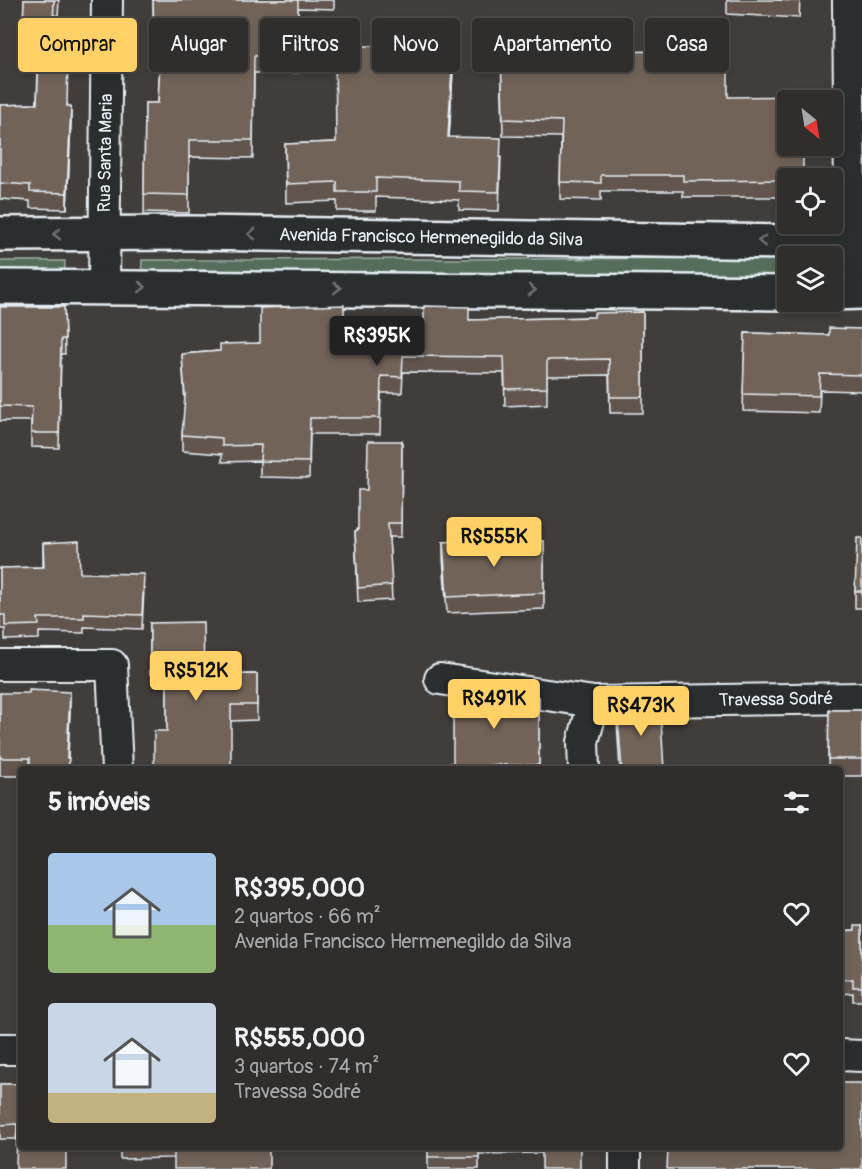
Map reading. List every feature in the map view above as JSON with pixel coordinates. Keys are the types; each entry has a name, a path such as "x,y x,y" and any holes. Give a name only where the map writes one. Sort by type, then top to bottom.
{"main road":[{"name":"Avenida Francisco Hermenegildo da Silva","path":"0,234 191,233 857,243"},
{"path":"0,286 777,293"}],"street":[{"name":"Rua Santa Maria","path":"104,286 107,0"},
{"path":"848,0 857,243 848,292"},
{"path":"0,665 112,664 117,766"},
{"name":"Travessa Sodré","path":"440,679 594,702 862,698"},
{"path":"584,766 583,742 594,702"},
{"path":"0,1049 18,1049"},
{"path":"843,1055 862,1056"},
{"path":"625,1150 625,1169"}],"green space":[{"path":"777,258 777,277 141,279 142,260"},
{"path":"0,261 65,261 64,281 0,281"}],"building":[{"path":"24,0 54,0 53,18 23,18"},
{"path":"153,0 298,0 298,18 260,18 260,56 254,56 253,140 189,140 189,195 144,194 145,103 158,103 159,72 248,72 248,18 153,18"},
{"path":"360,46 372,46 372,72 452,72 448,137 501,138 499,192 459,191 459,181 376,178 376,192 337,192 337,182 286,184 285,144 336,142 335,72 360,72"},
{"path":"633,51 645,51 645,72 728,72 728,97 777,96 777,156 803,156 803,168 777,168 777,180 683,181 683,175 601,175 601,183 560,182 562,121 503,119 502,72 633,72"},
{"path":"38,72 68,72 67,106 71,106 67,193 30,192 30,185 0,183 0,105 37,104"},
{"path":"344,305 344,325 424,326 424,306 469,307 469,320 594,317 594,313 643,312 643,397 610,397 609,359 547,360 547,388 505,389 504,357 403,356 402,377 381,376 380,418 310,418 309,462 260,461 261,445 222,446 222,438 182,435 185,396 182,354 220,351 220,344 260,343 260,308"},
{"path":"0,307 64,307 65,339 61,339 59,433 31,433 32,407 0,406"},
{"path":"829,328 862,329 862,375 820,374 819,396 743,394 745,333 829,335"},
{"path":"368,441 402,441 401,523 388,523 392,585 358,588 355,531 358,530 358,490 367,490"},
{"path":"857,538 862,538 862,591 855,591"},
{"path":"488,539 488,541 544,541 544,593 447,597 443,542"},
{"path":"79,541 80,573 144,574 142,615 84,613 84,618 38,618 39,625 5,626 5,615 0,615 0,568 44,567 43,543"},
{"path":"203,622 204,675 257,674 257,705 231,705 231,766 154,766 154,731 167,731 167,658 150,658 150,623"},
{"path":"453,686 485,687 485,698 539,697 539,765 448,766 448,763 453,763"},
{"path":"29,690 70,692 68,766 30,766 30,758 0,758 0,693 29,693"},
{"path":"660,703 664,766 622,766 617,706"},
{"path":"829,710 862,710 862,759 828,759"},
{"path":"855,926 862,926 862,987 853,987 853,979 843,980 843,931 855,930"},
{"path":"843,1083 862,1083 862,1169 667,1169 668,1150 843,1150"},
{"path":"0,1084 18,1084 18,1150 66,1150 66,1169 16,1169 17,1124 0,1125"},
{"path":"174,1150 269,1150 269,1169 174,1169"},
{"path":"428,1150 479,1150 479,1157 428,1157"},
{"path":"542,1150 580,1150 580,1169 542,1169"}]}
